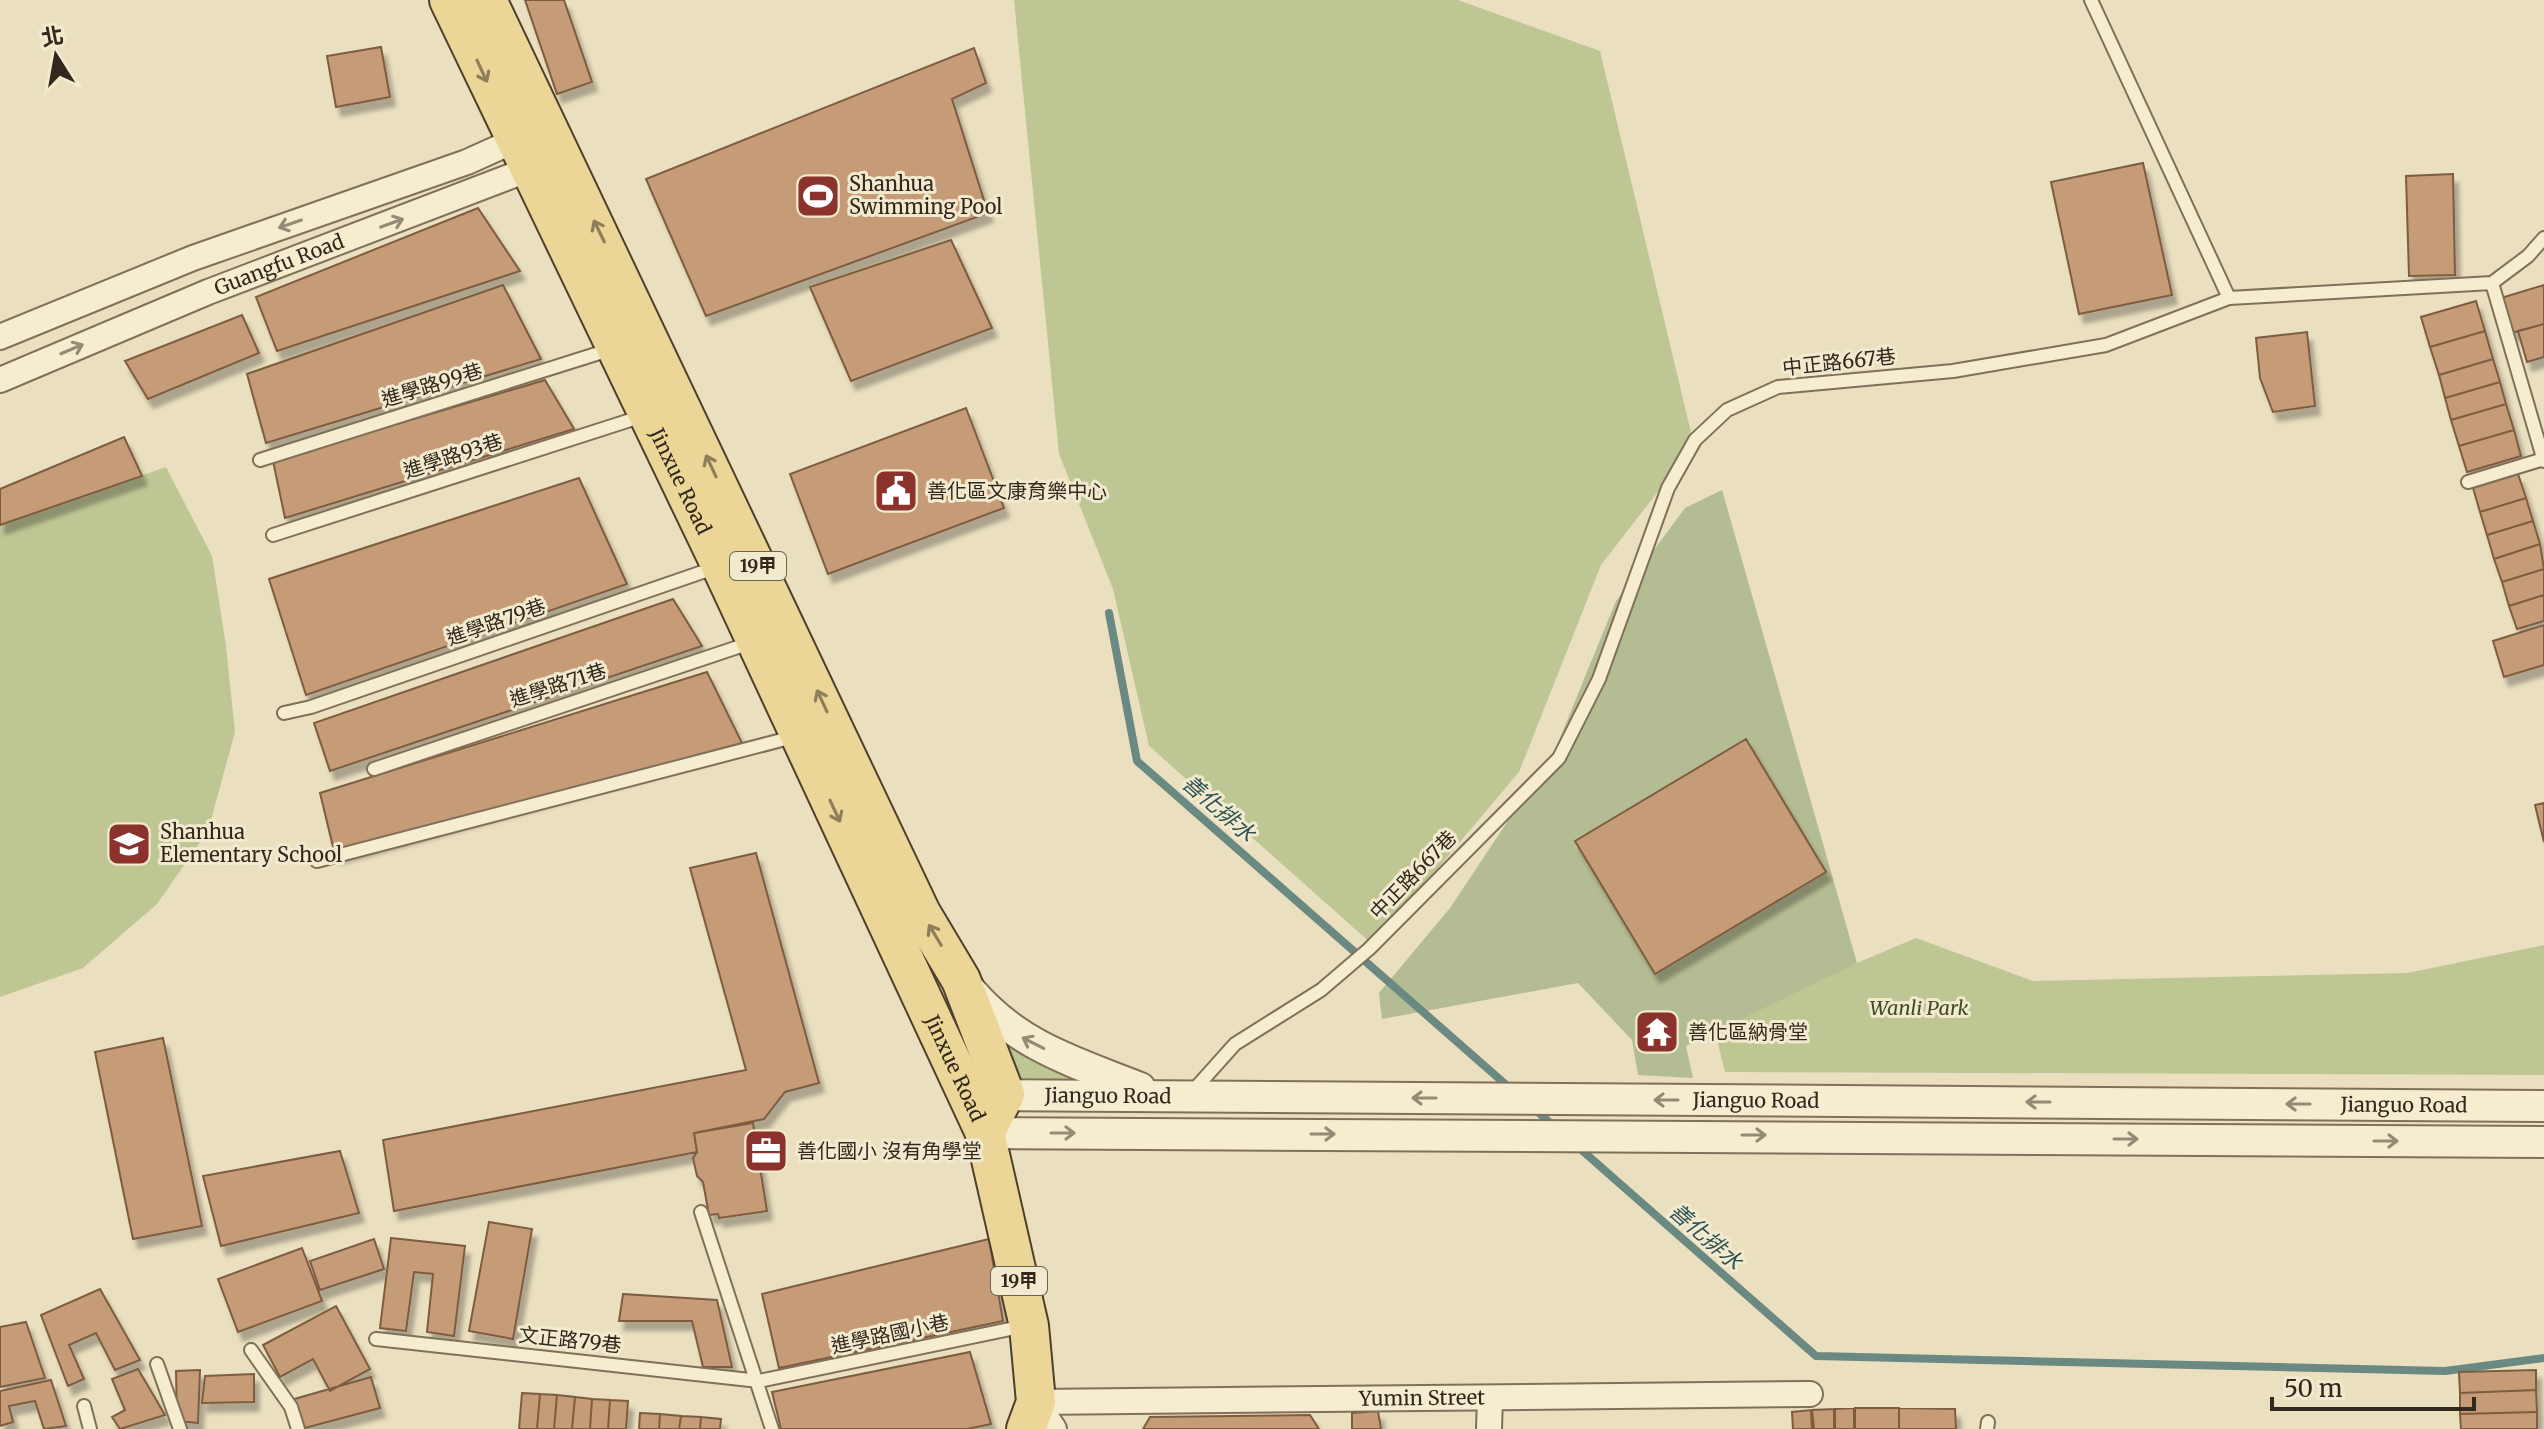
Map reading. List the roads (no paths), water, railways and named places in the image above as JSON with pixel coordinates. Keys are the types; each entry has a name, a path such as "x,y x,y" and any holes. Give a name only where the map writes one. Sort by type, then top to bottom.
{"main road":[{"name":"Jinxue Road","path":"449,0 538,148 921,913 961,980 1005,1094 985,1133"},
{"name":"Jinxue Road","path":"487,0 538,148 615,348 721,566 985,1133"},
{"name":"19甲","path":"985,1133 1029,1326 1038,1420"}],"street":[{"name":"Guangfu Road","path":"0,337 193,258 467,162 538,148"},
{"name":"Guangfu Road","path":"0,380 538,148"},
{"path":"961,980 993,1018 1020,1036 1157,1095"},
{"name":"Jianguo Road","path":"966,1096 2544,1106"},
{"name":"Jianguo Road","path":"985,1133 1592,1134 2544,1142"},
{"name":"Yumin Street","path":"1038,1420 1490,1398 1810,1394"},
{"path":"1489,1429 1490,1398"}],"lane":[{"path":"2091,0 2229,298"},
{"path":"2468,482 2544,460 2492,283 2528,256 2544,238"},
{"name":"中正路667巷","path":"1188,1096 1235,1044 1321,990 1369,949 1559,758 1599,679 1668,488 1695,440 1727,410 1778,387 1953,371 2106,345 2229,298 2492,283"},
{"name":"進學路99巷","path":"260,460 615,348"},
{"name":"進學路93巷","path":"273,535 645,415"},
{"name":"進學路79巷","path":"284,713 311,707 721,566"},
{"name":"進學路71巷","path":"374,769 756,641"},
{"path":"317,861 800,735"},
{"path":"701,1212 759,1381 772,1429"},
{"name":"進學路國小巷","path":"759,1381 1029,1326"},
{"name":"文正路79巷","path":"376,1339 759,1381"},
{"path":"251,1350 291,1407 298,1429"},
{"path":"157,1364 180,1429"},
{"path":"84,1406 90,1429"}],"waterway":[{"name":"善化排水","path":"1109,613 1137,761 1512,1090"},
{"name":"善化排水","path":"1532,1107 1555,1127"},
{"name":"善化排水","path":"1577,1146 1816,1356 2445,1371 2544,1358"}],"place":[{"name":"Shanhua Swimming Pool","path":"818,196"},
{"name":"善化區文康育樂中心","path":"896,491"},
{"name":"Shanhua Elementary School","path":"129,844"},
{"name":"善化區納骨堂","path":"1657,1032"},
{"name":"善化國小 沒有角學堂","path":"766,1151"}],"park label":[{"name":"Wanli Park","path":"1919,1008"}]}
